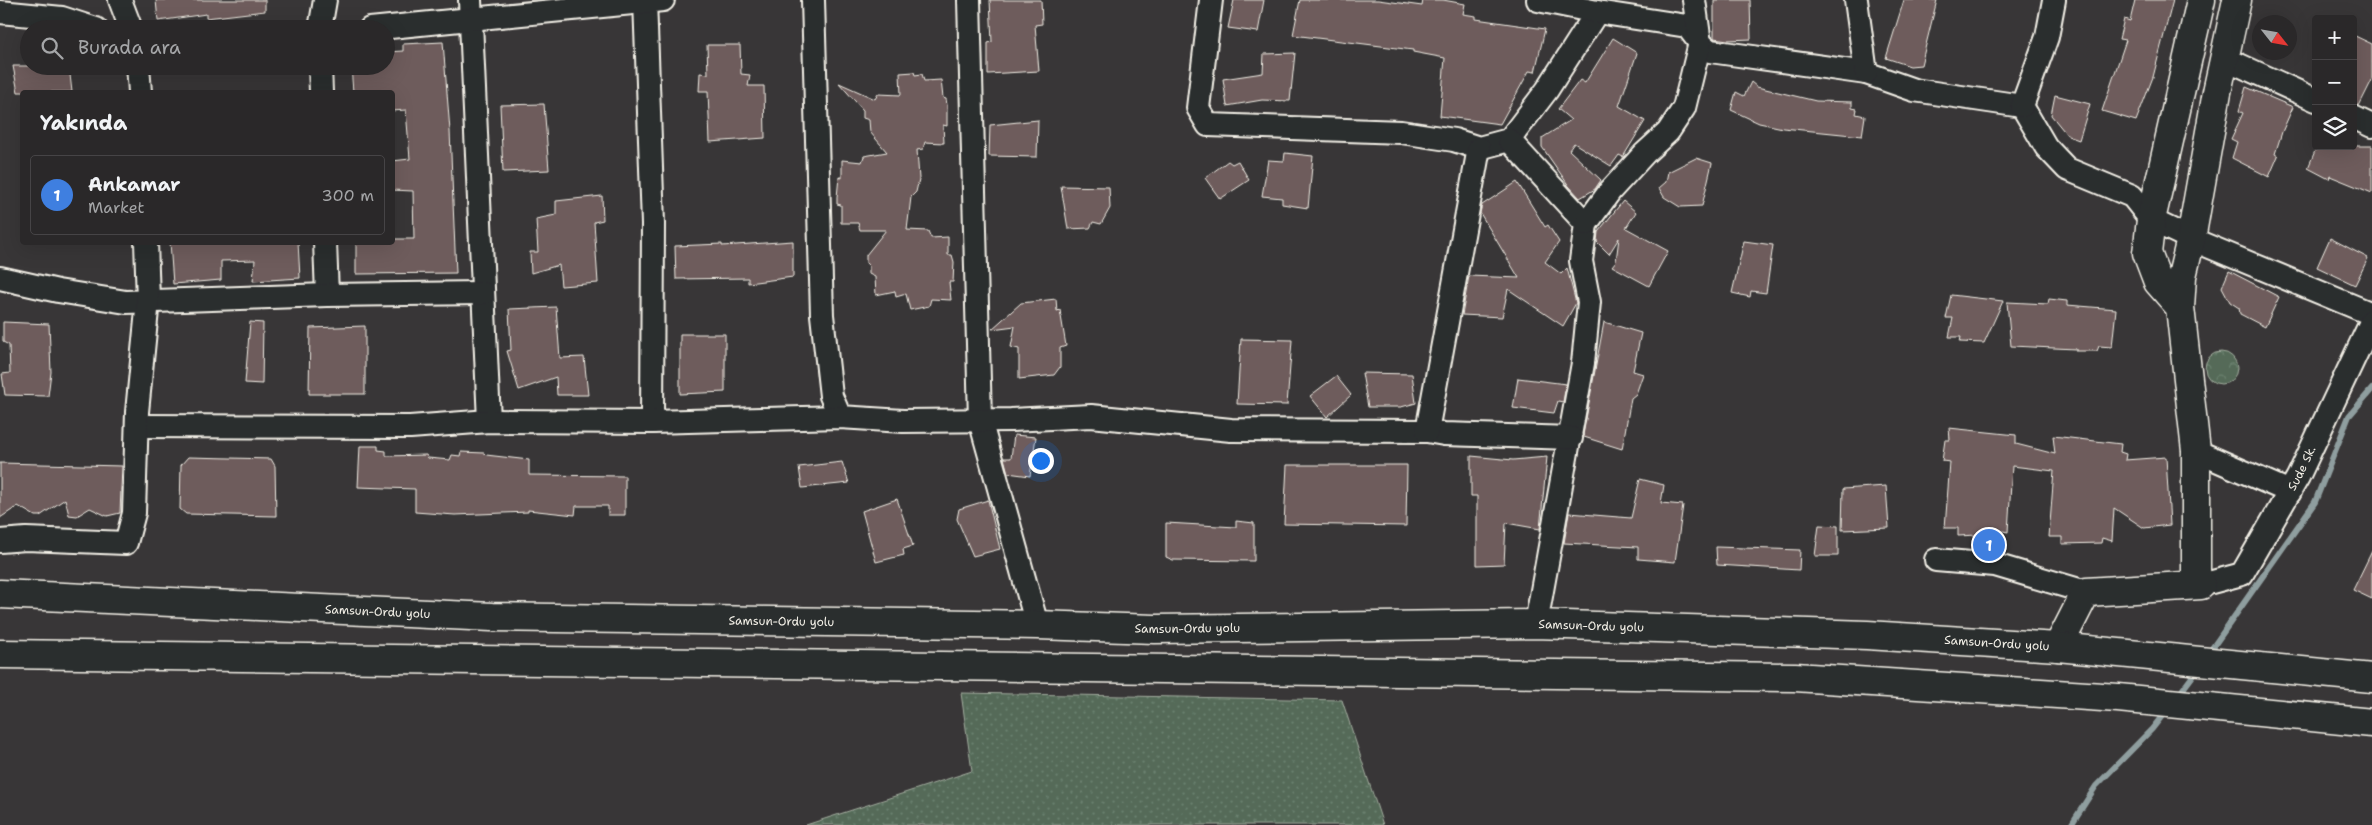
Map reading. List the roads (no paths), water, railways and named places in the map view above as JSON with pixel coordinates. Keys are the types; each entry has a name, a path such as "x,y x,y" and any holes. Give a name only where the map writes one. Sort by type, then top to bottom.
{"main road":[{"path":"2180,307 2158,282 2147,253 2151,220 2201,0"},
{"path":"2058,647 2086,592 2200,585 2196,573 2196,451 2180,307 2182,276 2191,239 2224,58 2237,0"},
{"name":"Samsun-Ordu yolu","path":"0,594 492,617 1037,625 1155,630 1536,624 1867,635 2058,647 2372,678"},
{"path":"0,654 1795,676 2118,698 2372,723"}],"street":[{"path":"120,0 128,20"},
{"path":"322,20 325,0"},
{"path":"645,0 653,224 652,422"},
{"path":"395,24 470,10 662,0"},
{"path":"813,0 822,315 831,396 840,417"},
{"path":"968,0 980,420 1037,625"},
{"path":"1211,0 1198,108 1208,124 1401,132 1454,140 1480,148 1509,140 1547,90 1597,12"},
{"path":"1538,0 1597,12 1687,26 1700,43 1710,51 1866,73 1914,90 2022,106"},
{"path":"1536,624 1583,363 1590,302 1581,261 1586,224 1616,185 1645,153 1668,132 1684,108 1700,43 1694,0"},
{"path":"1856,0 1866,73"},
{"path":"2022,106 2047,37 2054,0"},
{"path":"470,10 489,421"},
{"path":"0,12 68,20"},
{"path":"2224,58 2312,98"},
{"path":"139,75 140,90"},
{"path":"320,75 321,90"},
{"path":"2022,106 2046,147 2067,168 2132,196 2151,220 2191,239 2372,314"},
{"path":"2357,119 2372,126"},
{"path":"1509,140 1586,224"},
{"path":"1427,431 1480,148"},
{"path":"0,541 26,539 126,542 134,513 137,426 148,300 146,245"},
{"path":"325,245 326,295"},
{"path":"0,278 58,291 126,302 326,295 483,294"},
{"name":"Sude Sk.","path":"2200,585 2242,574 2290,492 2372,320"},
{"path":"137,426 410,427 489,421 652,422 840,417 903,420 980,420 1091,416 1231,430 1427,431 1444,434 1571,438"},
{"path":"2196,451 2290,492"},
{"path":"1936,560 1995,565 2086,592"}],"waterway":[{"path":"2208,654 2315,502 2349,416 2372,389"},
{"path":"2177,697 2198,669"},
{"path":"2071,825 2096,786 2152,729 2166,711"}],"place":[{"name":"Ankamar","path":"1989,545"}]}
